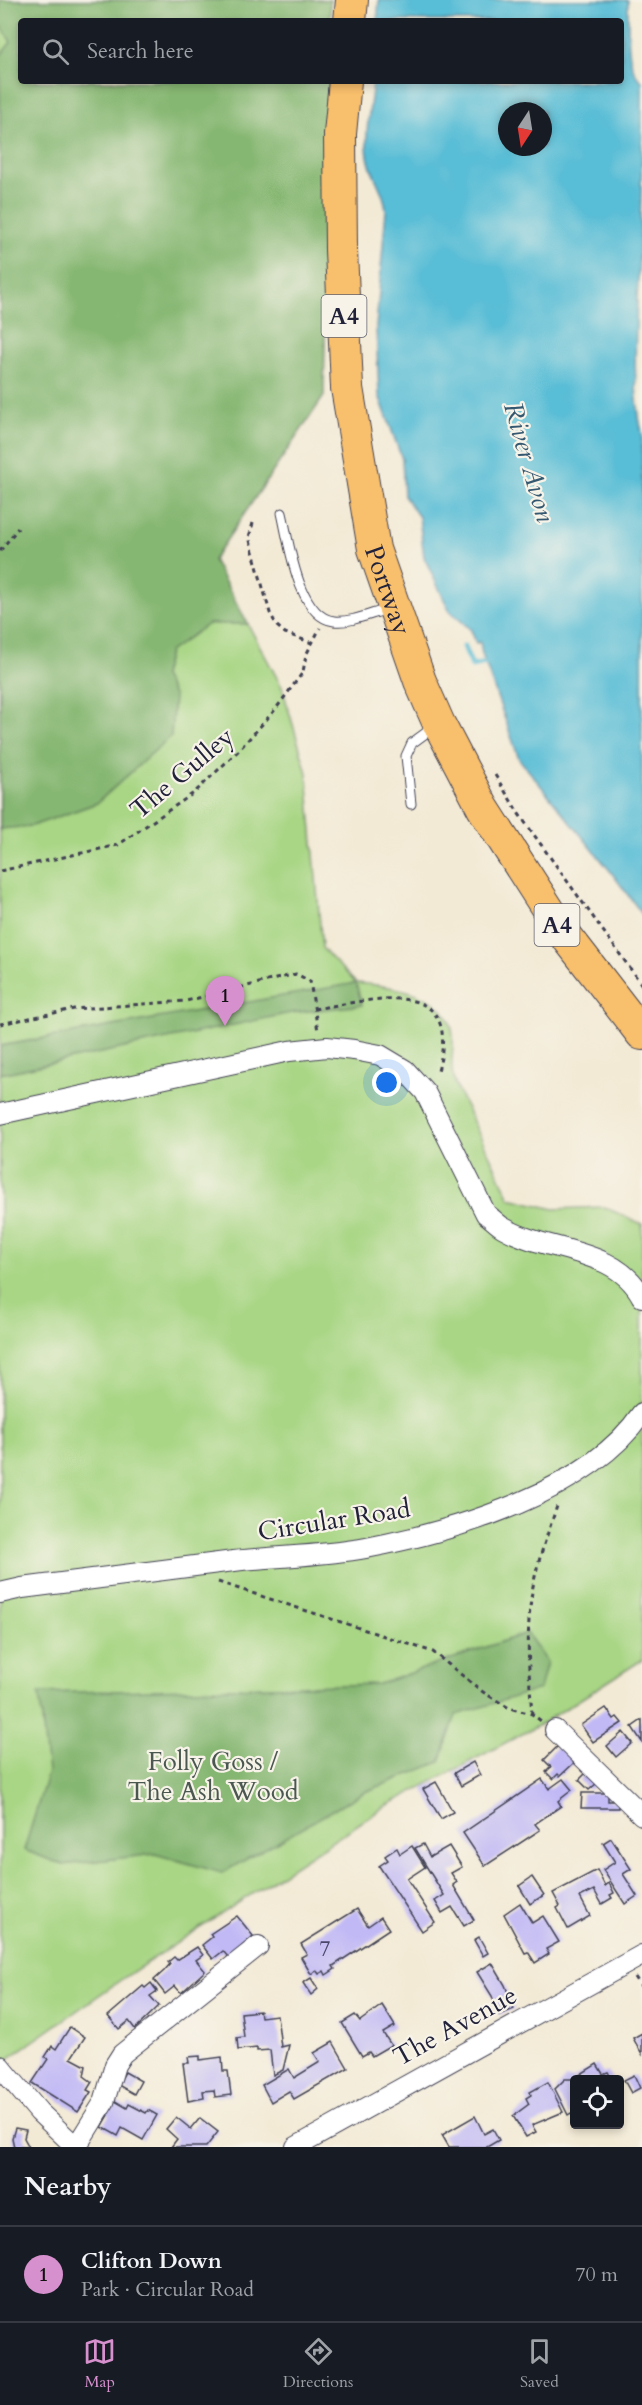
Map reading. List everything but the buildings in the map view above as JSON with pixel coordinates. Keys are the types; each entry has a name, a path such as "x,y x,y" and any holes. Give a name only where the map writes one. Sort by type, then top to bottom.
{"highway":[{"path":"350,18 352,0"},
{"name":"Portway","path":"345,84 340,134 341,250 347,388 374,549 393,608 439,724 483,808 560,928 642,1034"}],"street":[{"path":"0,1114 289,1051 327,1047 380,1055 405,1070 425,1092 486,1214 512,1232 613,1267 628,1279 642,1297"},
{"name":"Circular Road","path":"0,1593 22,1588 212,1564 364,1548 463,1524 536,1496 600,1458 632,1428 642,1413"},
{"path":"555,1730 642,1815"},
{"path":"0,2066 39,2112 76,2147 104,2102 115,2065 122,2054 258,1946"},
{"name":"The Avenue","path":"296,2147 642,1955"}],"lane":[{"path":"282,513 303,591 313,611 324,619 342,621 393,608"},
{"path":"411,804 406,756 412,743 439,724"}],"path":[{"path":"253,523 249,537 270,613 277,626 285,633 304,638 312,644"},
{"path":"0,551 18,528"},
{"name":"The Gulley","path":"0,871 118,845 137,835 194,793 260,728 303,672 312,644 324,619"},
{"path":"491,769 519,814 642,985"},
{"path":"0,1024 74,1009 186,1000 296,974 310,981 319,1036"},
{"path":"314,1009 408,998 426,1005 439,1020 442,1047 438,1071"},
{"path":"532,1714 528,1653 531,1599 539,1557 560,1498"},
{"path":"213,1580 434,1652 483,1692 509,1708 532,1714 555,1730"}],"green space":[{"path":"0,0 330,0 330,18 18,18 18,84 329,84 324,396 213,560 282,687 307,773 322,948 356,983 401,989 430,1000 441,1009 449,1021 453,1036 452,1065 456,1086 510,1198 554,1209 604,1207 642,1224 642,1660 543,1723 386,1806 125,1977 5,2061 0,2054"},
{"path":"0,0 330,0 330,18 18,18 18,84 329,84 324,396 213,560 248,624 208,624 169,652 163,676 174,697 171,736 97,803 32,826 0,829 0,56 11,42 0,24"},
{"path":"356,983 362,1005 291,1013 0,1074 0,1046"},
{"name":"Folly Goss / The Ash Wood","path":"527,1633 547,1662 540,1689 456,1715 440,1762 365,1792 222,1873 155,1854 63,1865 24,1850 48,1772 39,1693 379,1684"}],"water":[{"name":"River Avon","path":"379,0 628,0 630,56 636,75 642,81 635,351 637,401 642,434 642,914 611,872 519,759 482,654 480,642 476,643 471,630 449,610 424,557 419,517 404,496 402,459 379,395 376,327 386,210 369,161 367,142 373,84 624,84 624,18 377,18"}],"waterway":[{"path":"464,646 472,666 485,663"}],"place":[{"name":"Clifton Down","path":"225,1026"}]}
